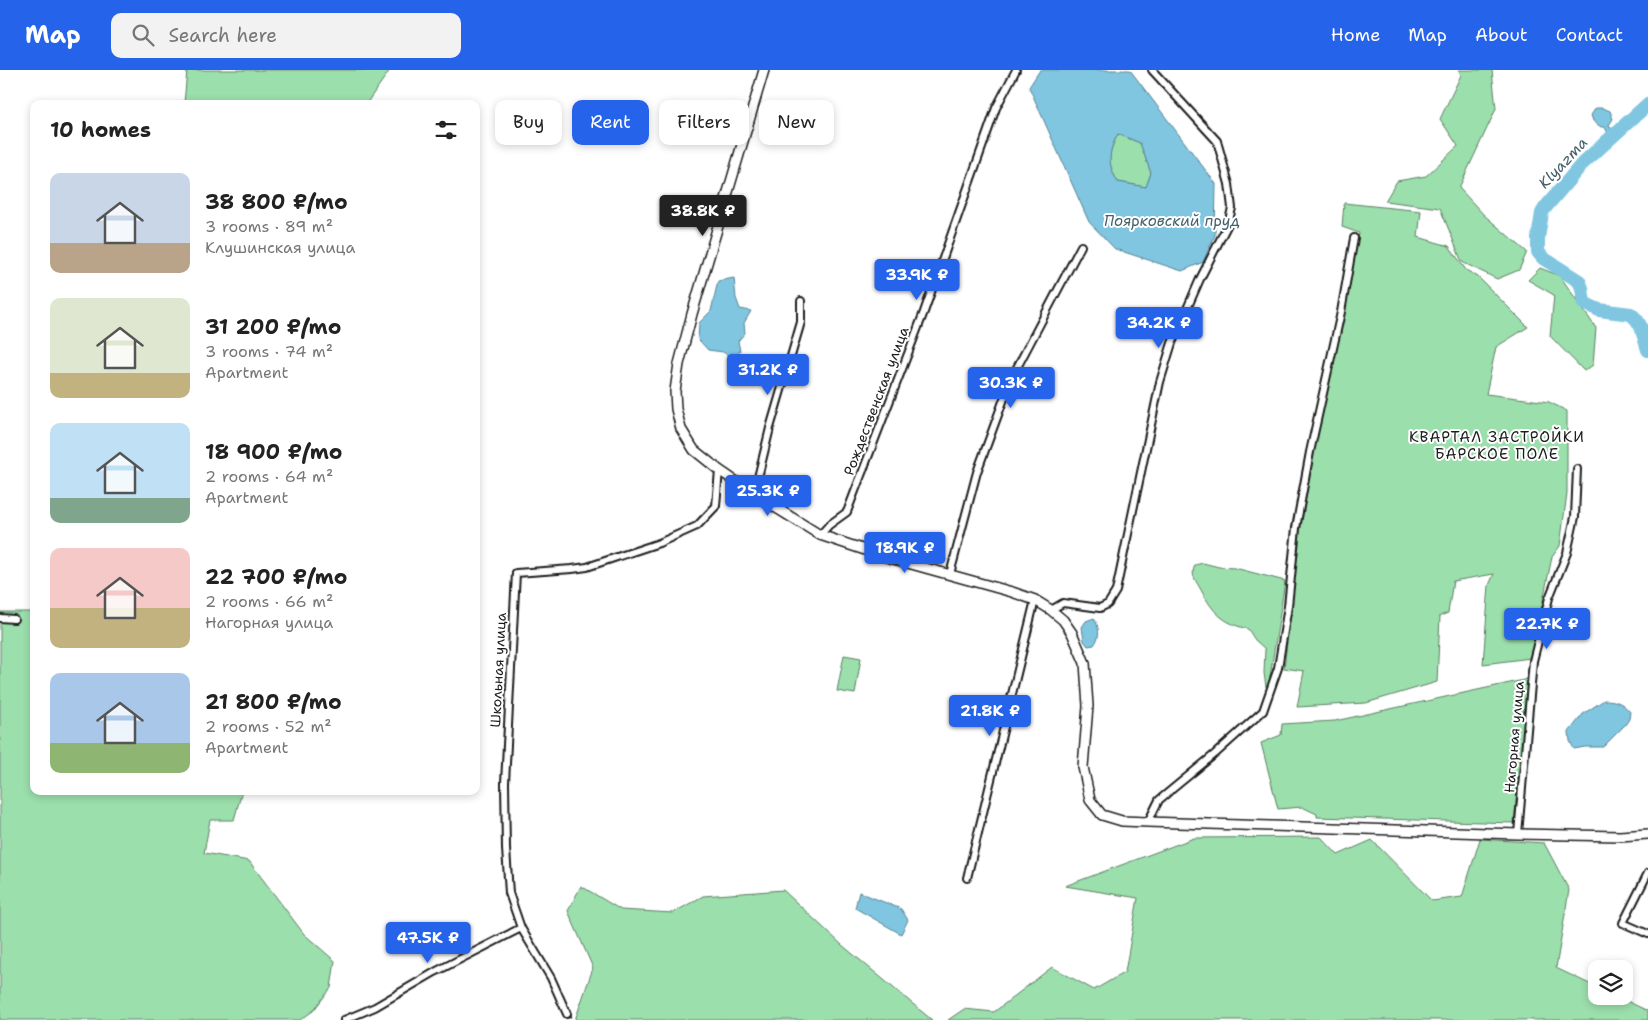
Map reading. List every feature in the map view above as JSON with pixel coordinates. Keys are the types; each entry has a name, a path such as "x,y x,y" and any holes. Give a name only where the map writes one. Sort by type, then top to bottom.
{"main road":[{"path":"764,70 679,364 675,390 676,409 681,429 694,450 719,470 820,535 886,557 1035,600 1063,620 1072,633 1085,663 1088,706 1083,767 1090,800 1102,815 1122,821 1148,822 1518,834 1620,836 1648,834"}],"street":[{"name":"Рождественская улица","path":"820,535 829,525 847,512 924,312 996,108 1016,70"},
{"path":"1051,610 1063,603 1100,608 1108,604 1116,591 1162,374 1172,343 1200,279 1228,224 1232,208 1229,184 1217,141 1152,70"},
{"path":"1148,822 1159,800 1263,712 1278,668 1288,606 1296,528 1310,452 1341,312 1354,238"},
{"path":"950,574 976,472 1012,377 1081,246"},
{"path":"754,494 770,428 801,322 802,301"},
{"name":"Нагорная улица","path":"1518,834 1533,661 1549,598 1567,554 1576,517 1576,469"},
{"name":"Школьная улица","path":"567,1014 551,978 522,928 509,893 505,783 516,573 572,569 587,566 659,543 697,526 716,506 719,470"},
{"path":"967,878 1035,600"},
{"path":"0,618 14,619"},
{"path":"1648,873 1622,922 1648,934"},
{"path":"344,1020 375,1007 436,972 522,928"}],"green space":[{"path":"187,70 390,70 369,100 184,100"},
{"path":"1459,70 1492,70 1496,109 1459,188 1484,215 1527,252 1519,270 1497,279 1462,262 1440,208 1385,201 1397,181 1426,176 1458,146 1440,119 1461,75"},
{"path":"1118,134 1140,143 1151,173 1146,187 1118,182 1114,175 1110,163 1110,153"},
{"path":"1344,203 1421,211 1418,237 1449,246 1466,270 1478,277 1528,327 1496,347 1486,394 1549,402 1567,411 1567,493 1560,546 1552,557 1531,658 1483,664 1489,585 1494,574 1453,581 1448,613 1440,616 1437,682 1366,703 1297,707 1304,671 1284,668 1300,532 1313,457 1359,233 1342,227"},
{"path":"1540,268 1560,276 1596,328 1593,365 1584,371 1550,336 1554,295 1528,280"},
{"path":"1203,563 1235,568 1285,581 1269,683 1266,687 1264,673 1265,649 1255,640 1248,629 1225,620 1210,605 1193,575 1195,565"},
{"path":"0,612 30,612 30,795 241,795 234,820 210,820 204,853 249,861 304,934 335,961 331,988 313,1011 300,1020 0,1020"},
{"path":"844,655 861,658 855,694 837,691"},
{"path":"1528,679 1514,823 1317,817 1317,814 1302,807 1278,809 1261,743 1281,735 1282,724 1335,721"},
{"path":"1321,837 1338,855 1372,840 1432,901 1462,897 1480,839 1544,843 1569,890 1556,968 1588,983 1588,1005 1633,1004 1648,1011 1648,1020 948,1020 964,1009 994,1012 1052,967 1094,990 1125,972 1138,898 1065,886 1194,838"},
{"path":"581,886 621,910 673,913 703,896 783,890 842,945 932,1020 575,1020 593,968 568,911"}],"water":[{"name":"Поярковский пруд","path":"1040,70 1130,70 1216,184 1215,235 1203,262 1182,271 1115,249 1089,222 1029,87","holes":["1118,134 1140,143 1151,173 1146,187 1118,182 1114,176 1110,158 1112,146"]},
{"path":"1596,108 1610,111 1613,119 1609,125 1614,135 1610,138 1605,127 1601,127 1593,121 1591,115"},
{"path":"734,278 736,298 740,309 751,311 744,323 745,333 738,341 740,351 734,359 723,352 708,350 698,339 699,323 711,311 718,281"},
{"path":"1094,618 1098,628 1098,635 1094,645 1088,646 1084,641 1082,627 1086,621"},
{"path":"1604,700 1616,701 1625,706 1630,712 1629,719 1603,747 1574,749 1570,741 1569,732 1583,714"},
{"path":"859,892 901,909 908,920 901,934 855,908"}],"waterway":[{"name":"Klyazma","path":"1648,104 1582,164 1545,208 1542,213 1538,238 1538,252 1543,258 1579,281 1584,303 1599,310 1631,314 1637,320 1648,350"}],"district":[{"name":"КВАРТАЛ ЗАСТРОЙКИ БАРСКОЕ ПОЛЕ","path":"1497,446"}]}
